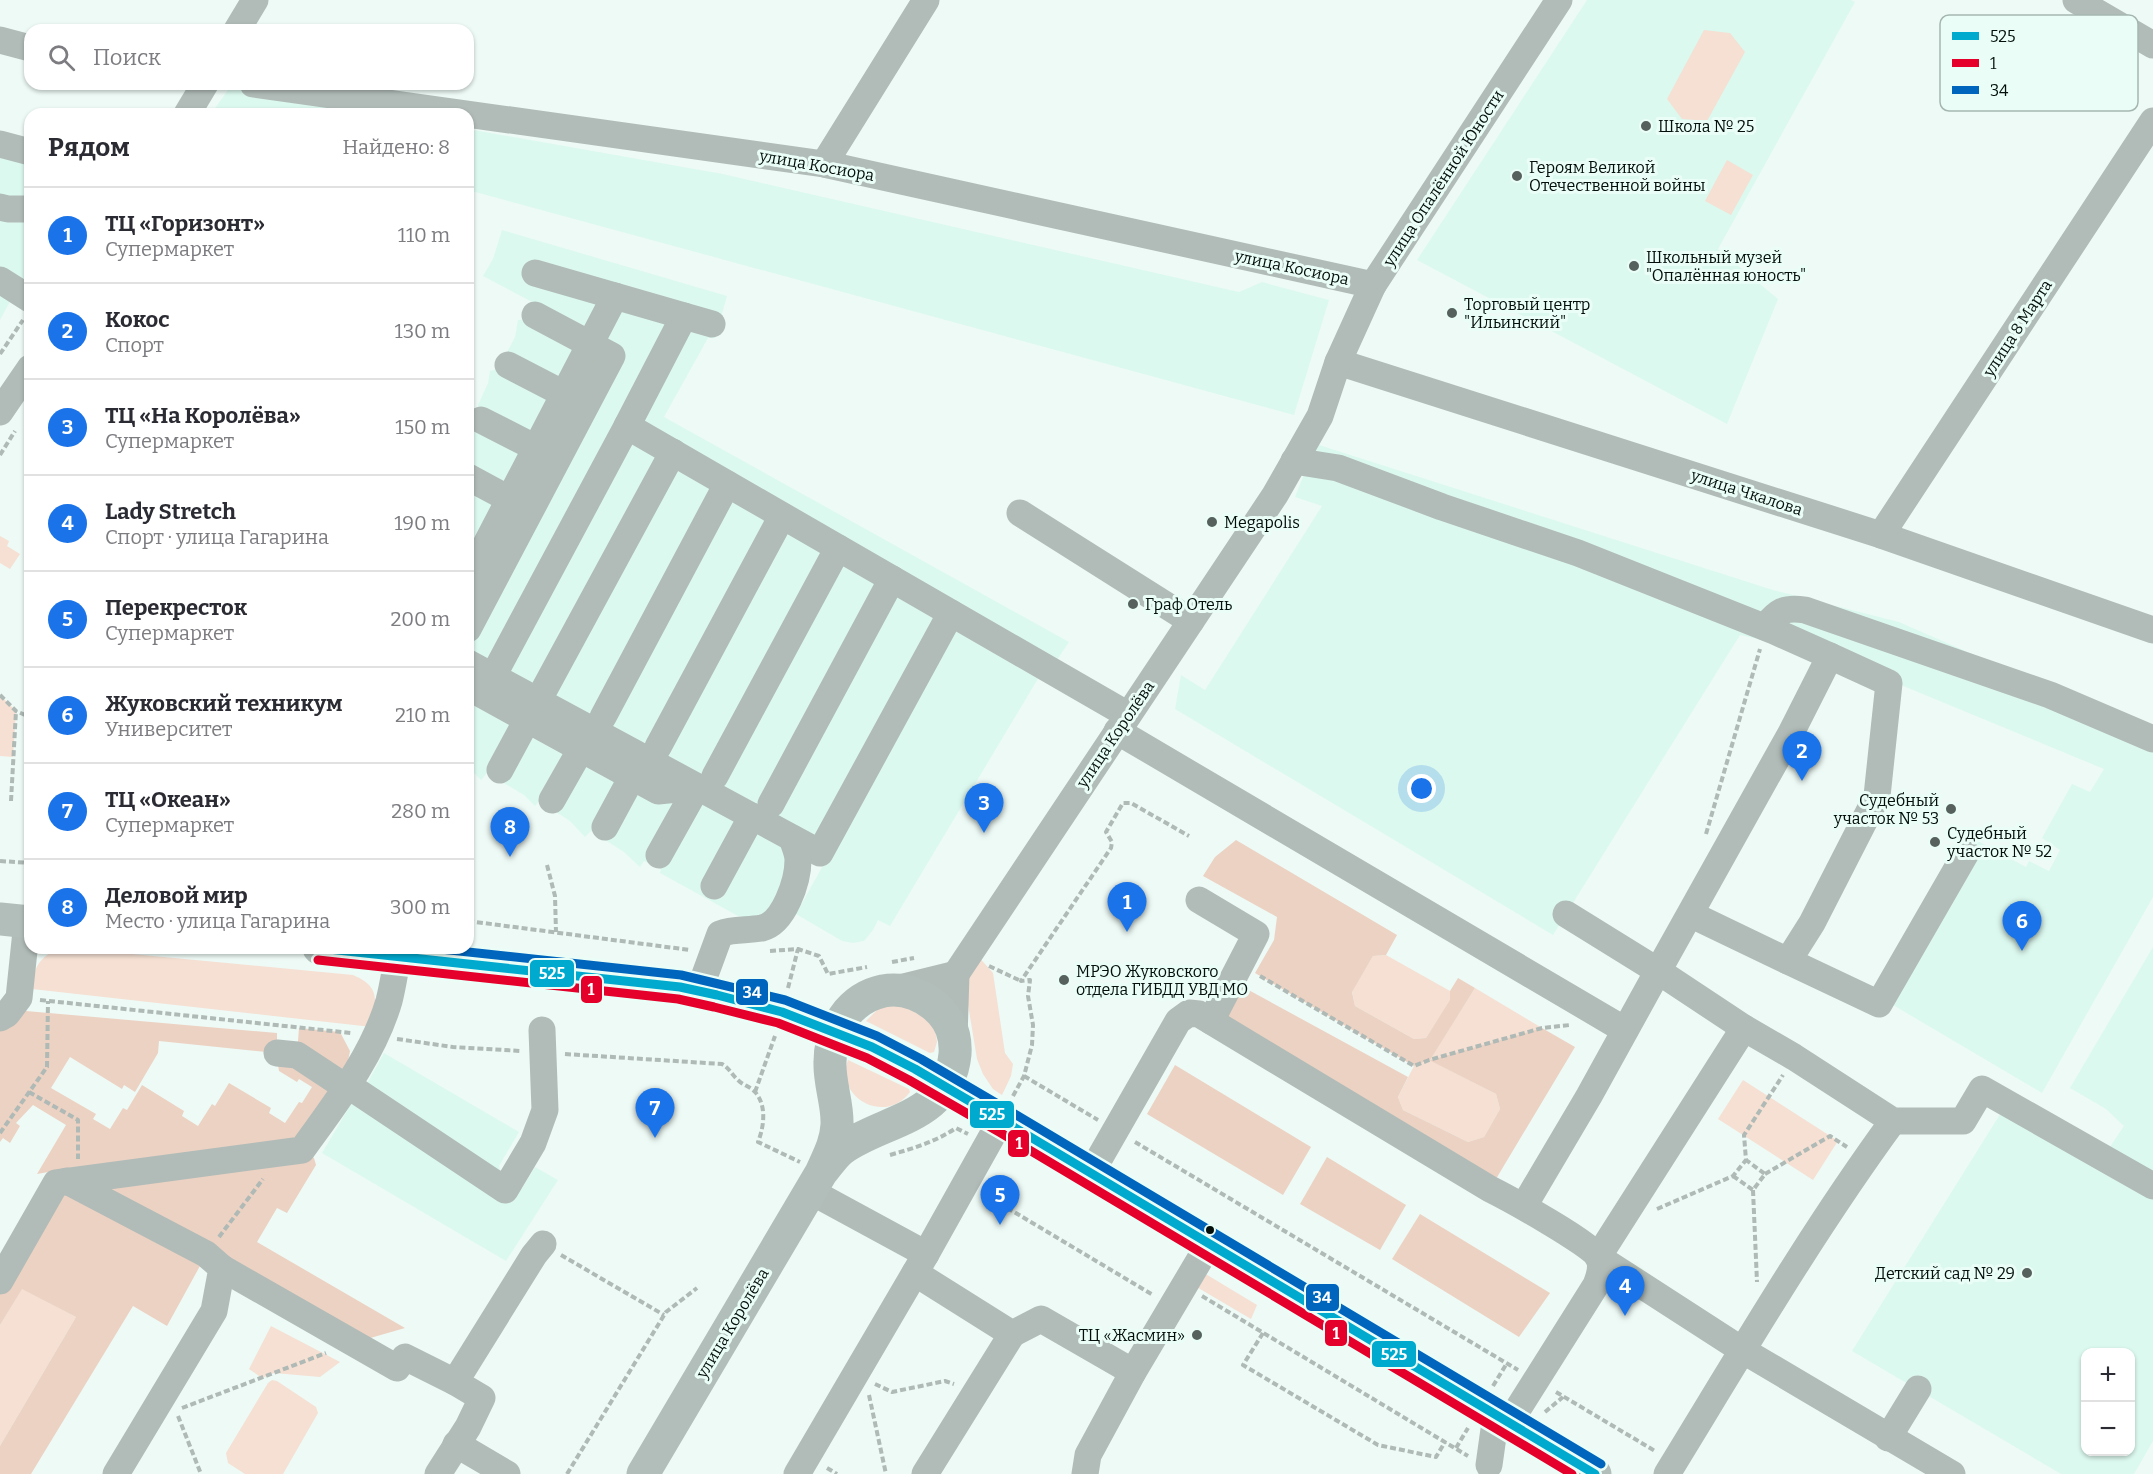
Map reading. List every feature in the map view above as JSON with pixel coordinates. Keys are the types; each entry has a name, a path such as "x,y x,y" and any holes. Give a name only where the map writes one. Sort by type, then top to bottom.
{"main road":[{"path":"387,954 651,983 699,991 762,1006 872,1047 944,1086 994,1132 1091,1173 1595,1474"},
{"path":"891,990 916,994 936,1007 946,1018 954,1038 954,1063 944,1086 923,1109 863,1136 840,1150 816,1182 831,1152 837,1125 830,1062 836,1032 844,1016 865,998 891,990"},
{"path":"833,1086 837,1096 855,1113 875,1121 902,1120"},
{"name":"улица Королёва","path":"643,1474 816,1182"}],"street":[{"path":"241,24 255,0"},
{"path":"824,164 926,0"},
{"name":"улица Опалённой Юности","path":"1294,461 1320,416 1338,362 1373,285 1559,0"},
{"path":"2076,0 2102,15"},
{"path":"2138,36 2153,45"},
{"path":"0,40 24,46"},
{"path":"191,108 201,90"},
{"name":"улица Косиора","path":"296,90 424,108"},
{"name":"улица Косиора","path":"474,115 824,164 1373,285"},
{"name":"улица 8 Марта","path":"1881,535 2153,122"},
{"path":"0,144 24,150"},
{"path":"0,208 24,209"},
{"path":"535,273 712,324"},
{"path":"0,280 24,306"},
{"path":"475,548 509,500 615,296"},
{"path":"474,618 612,356 535,315"},
{"path":"499,665 684,316"},
{"name":"улица Чкалова","path":"1338,362 1881,535 2153,630"},
{"path":"508,365 564,394"},
{"path":"0,412 15,379"},
{"path":"481,420 536,448"},
{"path":"627,426 951,613 1122,723 1625,1030"},
{"path":"545,687 673,452"},
{"path":"1294,461 1338,468 1442,507 1578,553 1765,627 1889,683 1877,796 1812,923 1788,962"},
{"name":"улица Королёва","path":"956,974 1275,495 1294,461"},
{"path":"474,480 509,500"},
{"path":"603,717 727,484"},
{"path":"1020,513 1191,621"},
{"path":"658,747 782,516"},
{"path":"660,855 706,782 838,548"},
{"path":"714,886 761,810 892,579"},
{"path":"1765,627 1777,613 1792,608 1805,610 2050,695 2153,739"},
{"path":"474,666 761,810 792,838 820,853 951,613"},
{"path":"1524,1206 1791,733 1830,656"},
{"path":"474,696 528,720 658,791 706,782"},
{"path":"500,770 528,720"},
{"path":"552,800 581,749"},
{"path":"605,827 632,777"},
{"path":"699,991 720,934 737,929 763,927 776,920 787,903 797,873 799,858 792,838"},
{"path":"1690,914 1879,1004 1966,853"},
{"path":"1199,900 1256,934 1211,1021"},
{"path":"1566,914 1893,1121 1963,1120 1982,1089 2153,1186"},
{"path":"0,1018 7,1014 19,998 19,921"},
{"path":"0,1281 56,1183 302,1149 347,1088 376,1036 389,1000 398,955"},
{"path":"891,990 956,974 954,1038"},
{"path":"1091,1173 1178,1021 1189,1013 1199,1014 1490,1189 1524,1206 1742,1350 1952,1474"},
{"path":"1481,1462 1503,1419 1536,1380 1596,1285 1601,1269 1598,1257 1743,1028"},
{"path":"277,1053 297,1055 347,1088 358,1092 505,1190 533,1143 545,1110 543,1041"},
{"path":"1671,1468 1742,1350 1865,1159 1893,1121"},
{"path":"797,1474 860,1378 920,1263 994,1132"},
{"path":"72,1181 397,1368 405,1357 482,1398 438,1474"},
{"path":"816,1182 1012,1334"},
{"path":"455,1382 543,1244"},
{"path":"1085,1474 1088,1455 1133,1372 1209,1244"},
{"path":"116,1474 214,1311 214,1261"},
{"path":"925,1474 1012,1334 1041,1319 1133,1372"},
{"path":"1888,1438 1918,1389"},
{"path":"456,1444 507,1474"}],"path":[{"path":"0,354 24,314"},
{"path":"1704,843 1765,627"},
{"path":"0,695 16,711 24,714"},
{"path":"11,801 16,711"},
{"path":"1189,836 1131,803 1123,803 1106,832 1112,842 1111,848 1021,981 1030,980 1029,1002 1033,1025 1032,1045 1024,1076 1536,1380 1671,1468"},
{"path":"0,861 24,863"},
{"path":"547,866 555,896 556,933"},
{"path":"1255,973 1414,1066 1542,1028"},
{"path":"19,994 28,999 376,1036 453,1047 543,1041 722,1064 729,1068 739,1082 755,1092 763,1108 761,1134 758,1142 816,1182"},
{"path":"0,1133 47,1067 48,1001"},
{"path":"1655,1210 1733,1176 1746,1160 1744,1135 1794,1057"},
{"path":"29,1092 78,1120 72,1181"},
{"path":"886,1157 919,1148 940,1139 957,1128 994,1132"},
{"path":"1759,1324 1753,1190 1765,1174 1830,1136 1865,1159"},
{"path":"214,1261 284,1152"},
{"path":"1746,1160 1765,1174"},
{"path":"1733,1176 1753,1190"},
{"path":"966,1183 1179,1297 1263,1333 1481,1462"},
{"path":"543,1244 663,1315"},
{"path":"567,1474 663,1315 697,1288"},
{"path":"1263,1333 1243,1365 1378,1445 1436,1457 1445,1442"},
{"path":"201,1474 175,1411 353,1343"},
{"path":"860,1378 892,1392 945,1381 976,1392"},
{"path":"860,1378 886,1474"}],"shaded area":[{"name":"Школа № 25","path":"1587,0 1851,0 1855,2 1718,249 1778,299 1727,424 1417,260"},
{"path":"1704,30 1730,33 1745,52 1707,121 1682,119 1667,99"},
{"path":"228,90 247,90 349,108 215,108"},
{"path":"474,130 723,174 1239,292 1262,282 1329,300 1294,415 474,192"},
{"path":"0,154 24,160 24,285 20,283 0,320"},
{"path":"1727,160 1753,175 1731,215 1705,201"},
{"path":"502,230 727,296 715,338 708,338 664,417 1069,642 1057,660 1039,677 890,926 878,920 864,941 853,943 842,941 796,914 832,849 474,676 474,594 585,330 483,276 493,259"},
{"path":"525,319 599,339 474,585 474,421 490,371 498,369 515,337 518,320"},
{"path":"1316,444 1773,590 1899,622 2036,682 2153,739 2153,897 2042,1093 1893,1005 1978,829 1982,831 1978,841 2026,867 2029,861 2049,871 2060,850 2042,838 2072,784 2090,792 2104,769 1821,652 1740,635 1553,935 1175,709 1181,675 1205,690 1322,506 1295,497"},
{"path":"0,536 9,541 7,546 20,554 10,569 0,563"},
{"path":"474,680 806,837 775,900 765,915 751,918 738,916 660,873 661,869 644,861 640,867 624,852 591,831 585,837 570,821 539,801 535,806 524,795 487,773 481,780 474,773"},
{"path":"0,695 16,711 13,757 0,756"},
{"path":"1236,840 1397,935 1386,955 1373,956 1352,992 1355,1006 1414,1039 1426,1038 1450,1000 1450,991 1458,978 1475,988 1430,1060 1542,1028 1575,1047 1490,1189 1211,1021 1232,981 1408,1077 1398,1097 1403,1110 1468,1142 1484,1137 1500,1109 1496,1094 1429,1060 1414,1066 1255,973 1274,940 1277,917 1203,876 1215,857"},
{"path":"2153,947 2153,1172 2110,1147 2124,1126 2106,1109 2070,1088"},
{"path":"49,954 131,954 353,975 368,984 374,995 375,1009 372,1027 32,989 37,966"},
{"path":"977,955 993,973 1005,1053 1013,1064 1011,1076 1002,1095 993,1089 977,1059 965,986"},
{"path":"1386,955 1450,991 1451,1000 1426,1038 1414,1039 1355,1006 1352,991 1373,956"},
{"path":"1475,988 1542,1028 1430,1060 1496,1094 1500,1109 1484,1137 1468,1142 1403,1110 1398,1097 1414,1066 1429,1060"},
{"path":"889,1005 903,1005 931,1021 937,1042 934,1052 930,1053 866,1021 878,1009"},
{"path":"26,1011 277,1033 277,1053 297,1055 299,1028 340,1032 350,1051 348,1061 302,1149 314,1158 316,1165 287,1213 277,1208 257,1242 405,1328 353,1343 206,1255 167,1326 133,1306 31,1474 0,1474 0,1446 76,1317 22,1289 0,1325 0,1281 77,1167 37,1174 66,1125 33,1105 16,1123 20,1126 10,1143 3,1138 0,1142 0,1018","holes":["159,1041 276,1053 279,1071 297,1082 299,1079 312,1087 285,1123 269,1113 271,1108 229,1083 215,1106 212,1104 198,1126 182,1116 184,1111 142,1085 127,1110 123,1108 110,1129 93,1119 96,1114 51,1088 70,1057 122,1089 124,1085 135,1092 158,1053"]},
{"path":"384,1053 519,1132 499,1166 502,1176 522,1188 535,1167 558,1180 506,1261 322,1153"},
{"path":"848,1060 909,1089 910,1092 900,1102 888,1107 876,1107 864,1103 848,1085 846,1073"},
{"path":"1175,1065 1311,1147 1283,1195 1147,1114"},
{"path":"1743,1080 1838,1141 1813,1180 1718,1119"},
{"name":"Детский сад № 29","path":"2004,1108 2153,1195 2153,1441 2134,1474 2061,1474 1852,1351"},
{"path":"1327,1157 1406,1205 1380,1250 1300,1204"},
{"path":"1420,1214 1550,1293 1519,1337 1392,1259"},
{"path":"1204,1273 1257,1305 1251,1319 1195,1286"},
{"path":"22,1288 76,1317 0,1446 0,1325"},
{"path":"271,1326 340,1362 320,1377 274,1373 262,1378 249,1369"},
{"path":"272,1380 316,1407 318,1413 283,1474 245,1474 228,1463 226,1453"}],"transit line":[{"name":"34","path":"474,953 681,975 785,1000 877,1036 1013,1113 1601,1464"},
{"name":"525","path":"375,954 680,987 782,1012 872,1047 915,1069 1007,1123 1595,1474"},
{"name":"1","path":"318,960 678,999 778,1023 867,1058 1001,1133 1572,1474"}],"place":[{"name":"Школа № 25","path":"1646,126"},
{"name":"Героям Великой Отечественной войны","path":"1517,176"},
{"name":"Школьный музей \"Опалённая юность\"","path":"1634,266"},
{"name":"Торговый центр \"Ильинский\"","path":"1452,313"},
{"name":"Megapolis","path":"1212,522"},
{"name":"Граф Отель","path":"1133,604"},
{"name":"Кокос","path":"1802,781"},
{"name":"Судебный участок № 53","path":"1951,809"},
{"name":"ТЦ «На Королёва»","path":"984,833"},
{"name":"Судебный участок № 52","path":"1935,842"},
{"name":"Деловой мир","path":"510,857"},
{"name":"ТЦ «Горизонт»","path":"1127,932"},
{"name":"Жуковский техникум","path":"2022,951"},
{"name":"МРЭО Жуковского отдела ГИБДД УВД МО","path":"1064,980"},
{"name":"ТЦ «Океан»","path":"655,1138"},
{"name":"Перекресток","path":"1000,1225"},
{"name":"Детский сад № 29","path":"2027,1273"},
{"name":"Lady Stretch","path":"1625,1316"},
{"name":"ТЦ «Жасмин»","path":"1197,1335"}]}
